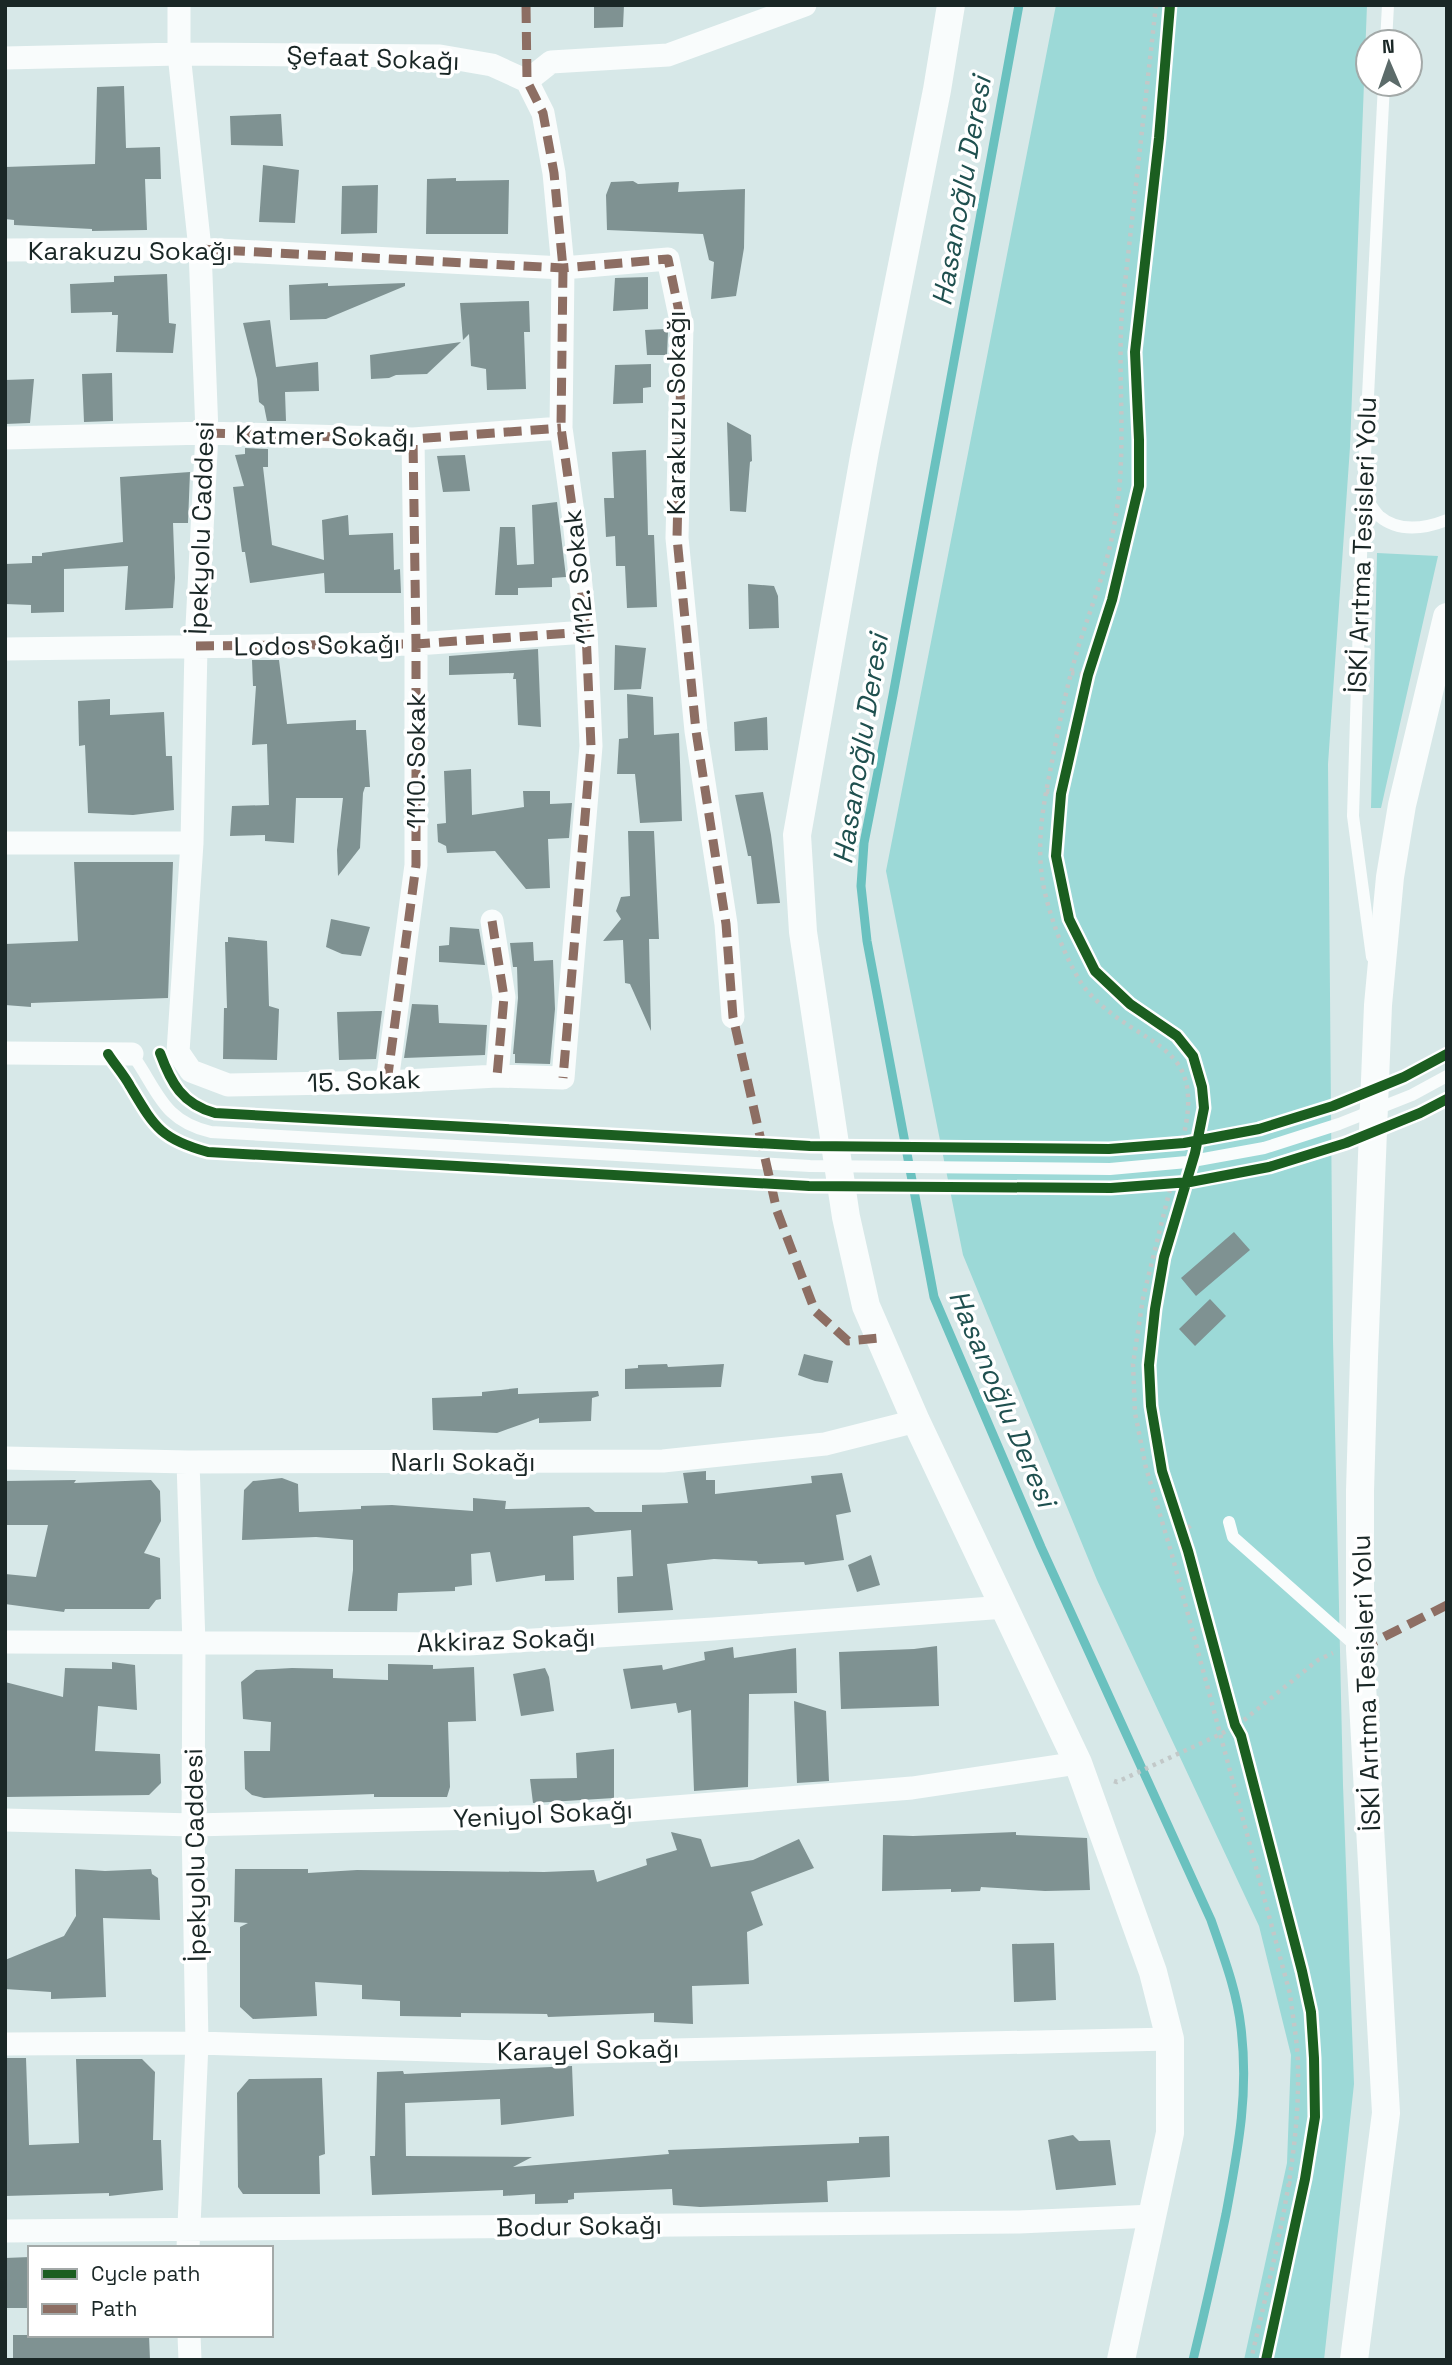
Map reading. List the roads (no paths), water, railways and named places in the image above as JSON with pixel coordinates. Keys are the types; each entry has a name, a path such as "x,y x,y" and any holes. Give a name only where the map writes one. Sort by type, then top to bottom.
{"street":[{"name":"İpekyolu Caddesi","path":"178,1052 192,843 196,646 207,433 200,249 179,54 179,5"},
{"path":"527,81 551,62 668,55 805,5"},
{"path":"951,5 937,90 865,451 797,835 803,932 846,1217 866,1306 916,1421 1078,1763 1153,1972 1170,2039 1170,2133 1121,2360"},
{"name":"Şefaat Sokağı","path":"5,58 179,54 440,56 492,65 527,81"},
{"name":"1112. Sokak","path":"527,81 543,113 554,173 563,268 561,428 586,632 591,746 563,1078"},
{"name":"Karakuzu Sokağı","path":"5,250 200,249 563,268 668,259 681,326 677,538 696,731 726,924 733,1017"},
{"name":"Katmer Sokağı","path":"5,438 207,433 413,439 561,428"},
{"name":"1110. Sokak","path":"387,1082 416,865 413,439"},
{"name":"İSKİ Arıtma Tesisleri Yolu","path":"1354,2360 1386,2113 1360,1649 1360,1491 1378,1005 1390,877 1400,817 1447,617"},
{"name":"Lodos Sokağı","path":"5,649 416,644 586,632"},
{"path":"5,843 192,843"},
{"path":"492,921 503,998 497,1076"},
{"name":"15. Sokak","path":"178,1052 191,1071 228,1085 387,1082 497,1076 563,1078"},
{"path":"5,1053 132,1054"},
{"name":"Narlı Sokağı","path":"5,1458 188,1462 663,1461 825,1444 916,1421"},
{"name":"İpekyolu Caddesi","path":"188,1462 194,1644 193,1825 197,2043 188,2238"},
{"name":"Akkiraz Sokağı","path":"5,1642 468,1644 1005,1607"},
{"name":"Yeniyol Sokağı","path":"5,1820 193,1825 563,1816 912,1787 1078,1763"},
{"name":"Karayel Sokağı","path":"5,2044 197,2043 537,2053 1170,2039"},
{"name":"Bodur Sokağı","path":"5,2231 188,2238 1019,2222 1153,2216"},
{"path":"189,2337 190,2360"}],"lane":[{"path":"1387,28 1388,5"},
{"name":"İSKİ Arıtma Tesisleri Yolu","path":"1378,1005 1353,816 1363,493 1383,98"},
{"path":"1363,493 1378,515 1393,525 1415,529 1447,520"},
{"path":"132,1054 172,1115 198,1129 223,1133 810,1166 960,1169 1110,1169 1187,1162 1251,1150 1339,1124 1412,1095 1447,1076"},
{"path":"1228,1522 1233,1537 1360,1649"}],"waterway":[{"name":"Hasanoğlu Deresi","path":"1019,5 864,843 861,886 867,941 934,1297 1041,1547 1211,1920 1236,2000 1244,2076 1241,2121 1226,2214 1193,2360"}]}
